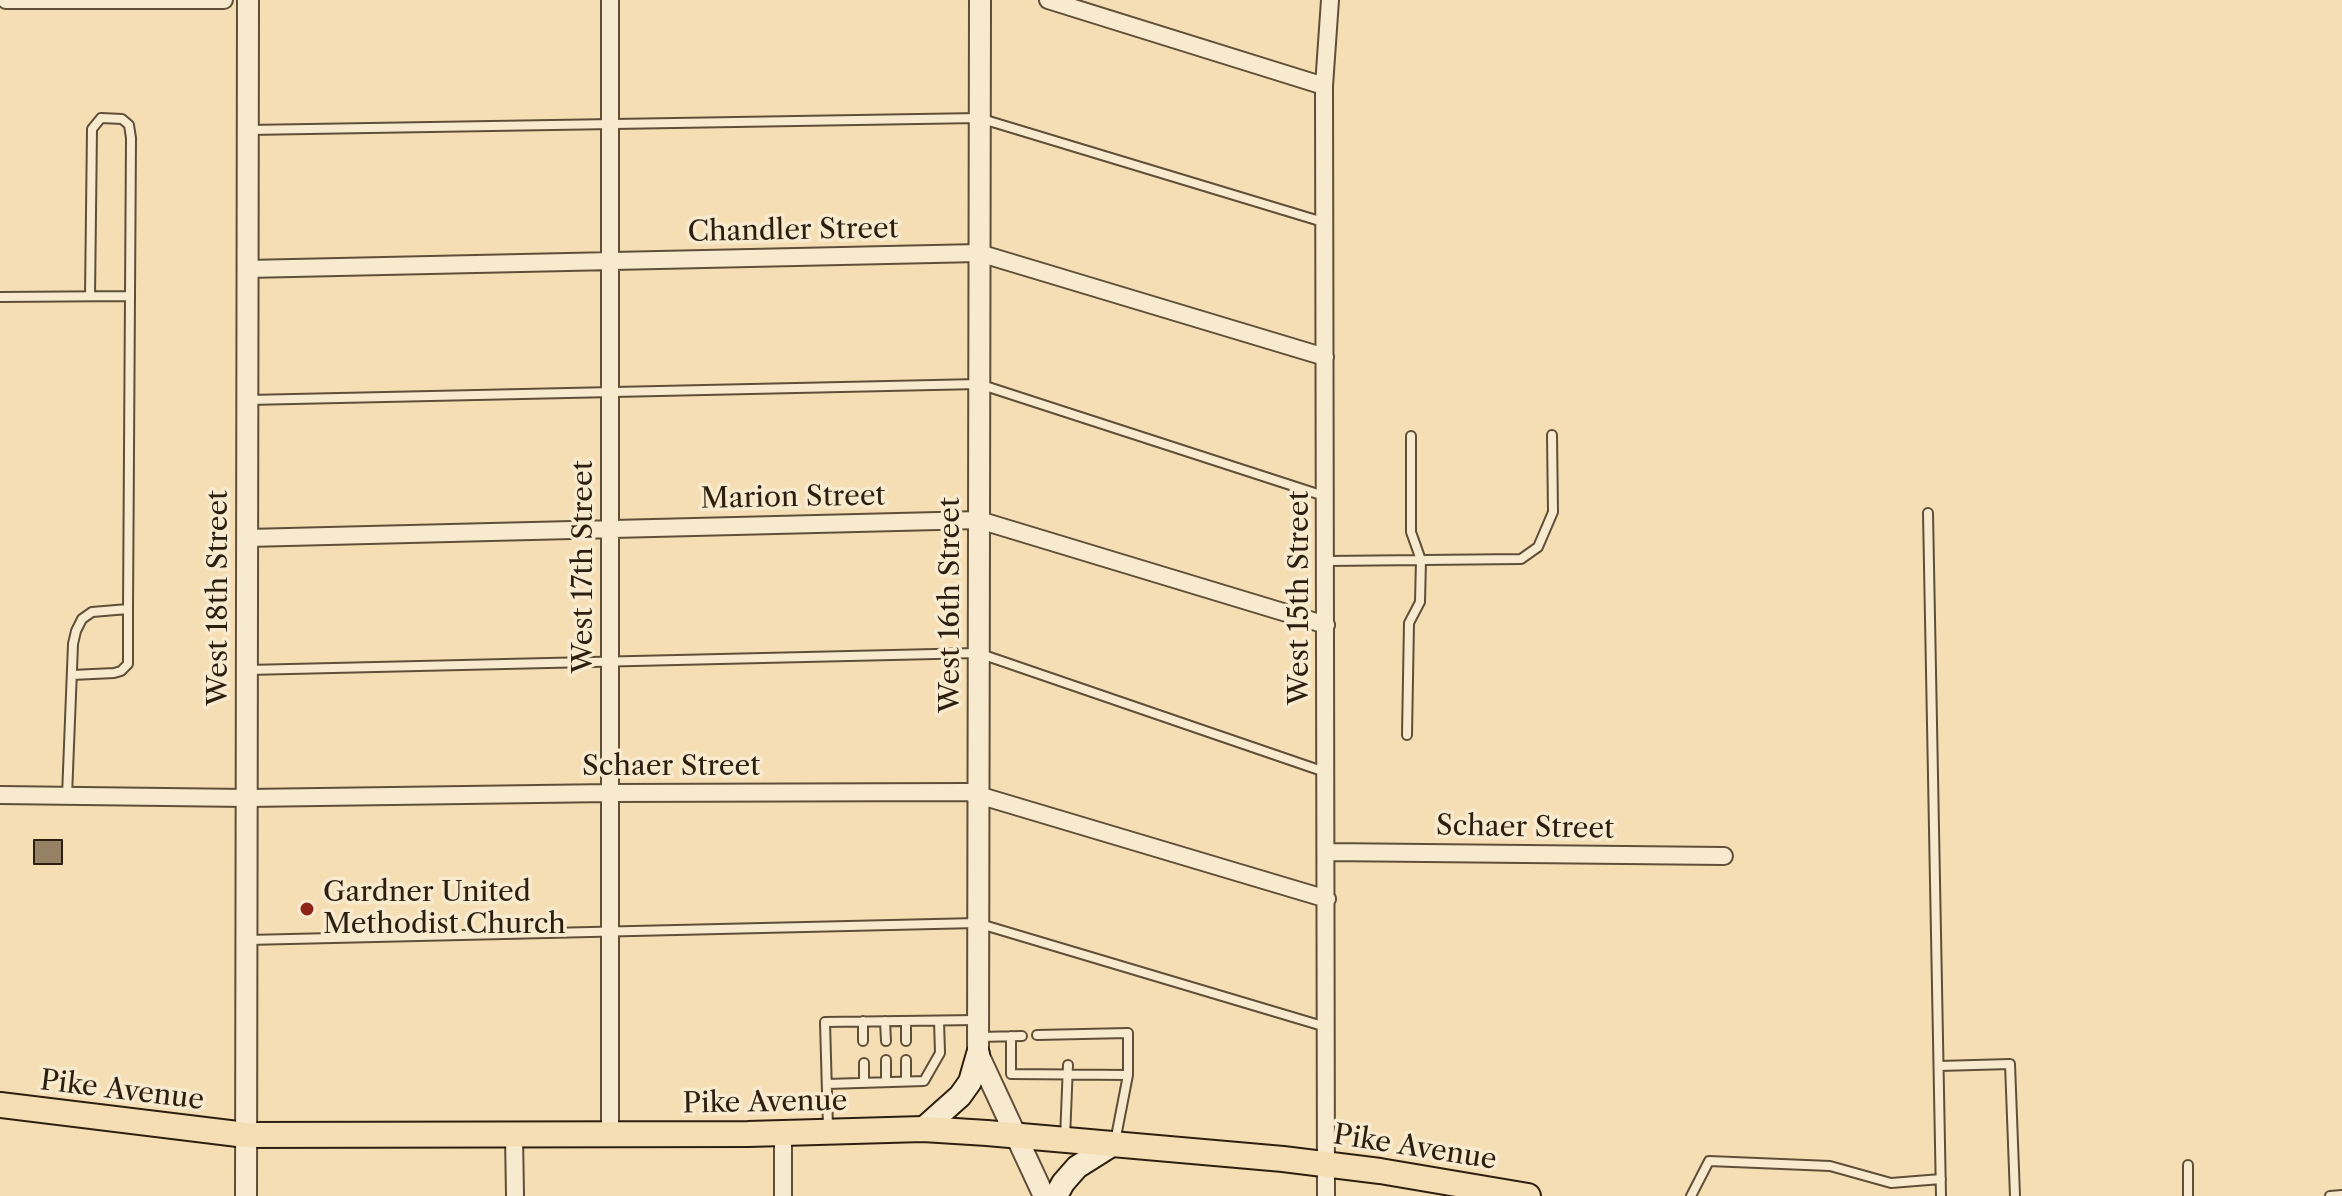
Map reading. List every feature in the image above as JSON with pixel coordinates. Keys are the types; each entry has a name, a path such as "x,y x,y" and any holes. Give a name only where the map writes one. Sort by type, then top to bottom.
{"main road":[{"path":"923,1129 960,1096 970,1082 977,1037"},
{"name":"Pike Avenue","path":"0,1105 246,1135 610,1135 923,1129 1115,1143 1327,1164 1528,1196"},
{"path":"1056,1196 1077,1167 1115,1143"}],"street":[{"path":"6,0 224,0"},
{"name":"West 18th Street","path":"246,1196 248,0"},
{"name":"West 17th Street","path":"610,0 610,1135"},
{"name":"West 16th Street","path":"980,0 977,1037 1015,1136 1044,1196"},
{"path":"1048,0 1324,86"},
{"name":"West 15th Street","path":"1326,1196 1324,86 1330,0"},
{"name":"Chandler Street","path":"247,269 979,253 1325,357"},
{"name":"Marion Street","path":"247,538 979,520 1326,625"},
{"name":"Schaer Street","path":"0,795 247,798 968,792 1327,899"},
{"name":"Schaer Street","path":"1326,852 1724,856"},
{"path":"783,1133 783,1196"},
{"path":"514,1135 515,1196"}],"lane":[{"path":"72,675 114,673 128,664 131,138 129,125 122,119 109,117 101,118 92,129 90,296"},
{"path":"248,130 979,118 1325,222"},
{"path":"0,297 130,296"},
{"path":"247,400 979,384 1325,496"},
{"path":"1326,561 1521,559 1538,547 1553,512 1552,435"},
{"path":"1407,735 1409,623 1420,602 1421,560 1411,532 1411,436"},
{"path":"1928,513 1941,1196"},
{"path":"67,796 73,644 82,619 92,612 128,609"},
{"path":"247,670 978,653 1326,772"},
{"path":"246,940 977,923 1327,1028"},
{"path":"863,1021 863,1041"},
{"path":"885,1021 886,1041"},
{"path":"906,1021 906,1041"},
{"path":"827,1084 924,1081 940,1053 939,1021"},
{"path":"828,1132 825,1022 939,1021 977,1037 1022,1036"},
{"path":"1045,1048 1041,1035 1128,1033 1128,1075 1115,1143"},
{"path":"1093,1034 1093,1047"},
{"path":"1068,1035 1068,1047"},
{"path":"1011,1036 1011,1074 1067,1070 1092,1075 1128,1075"},
{"path":"886,1060 886,1082"},
{"path":"906,1060 906,1081"},
{"path":"864,1063 864,1083"},
{"path":"1092,1064 1092,1075"},
{"path":"1939,1066 2010,1064 2015,1196"},
{"path":"1065,1139 1067,1070"},
{"path":"1691,1196 1709,1161 1830,1166 1891,1183 1941,1179"},
{"path":"2188,1165 2188,1196"},
{"path":"2330,1196 2342,1195"}],"building":[{"path":"34,840 62,840 62,864 34,864"}],"place":[{"name":"Gardner United Methodist Church","path":"307,909"}]}
